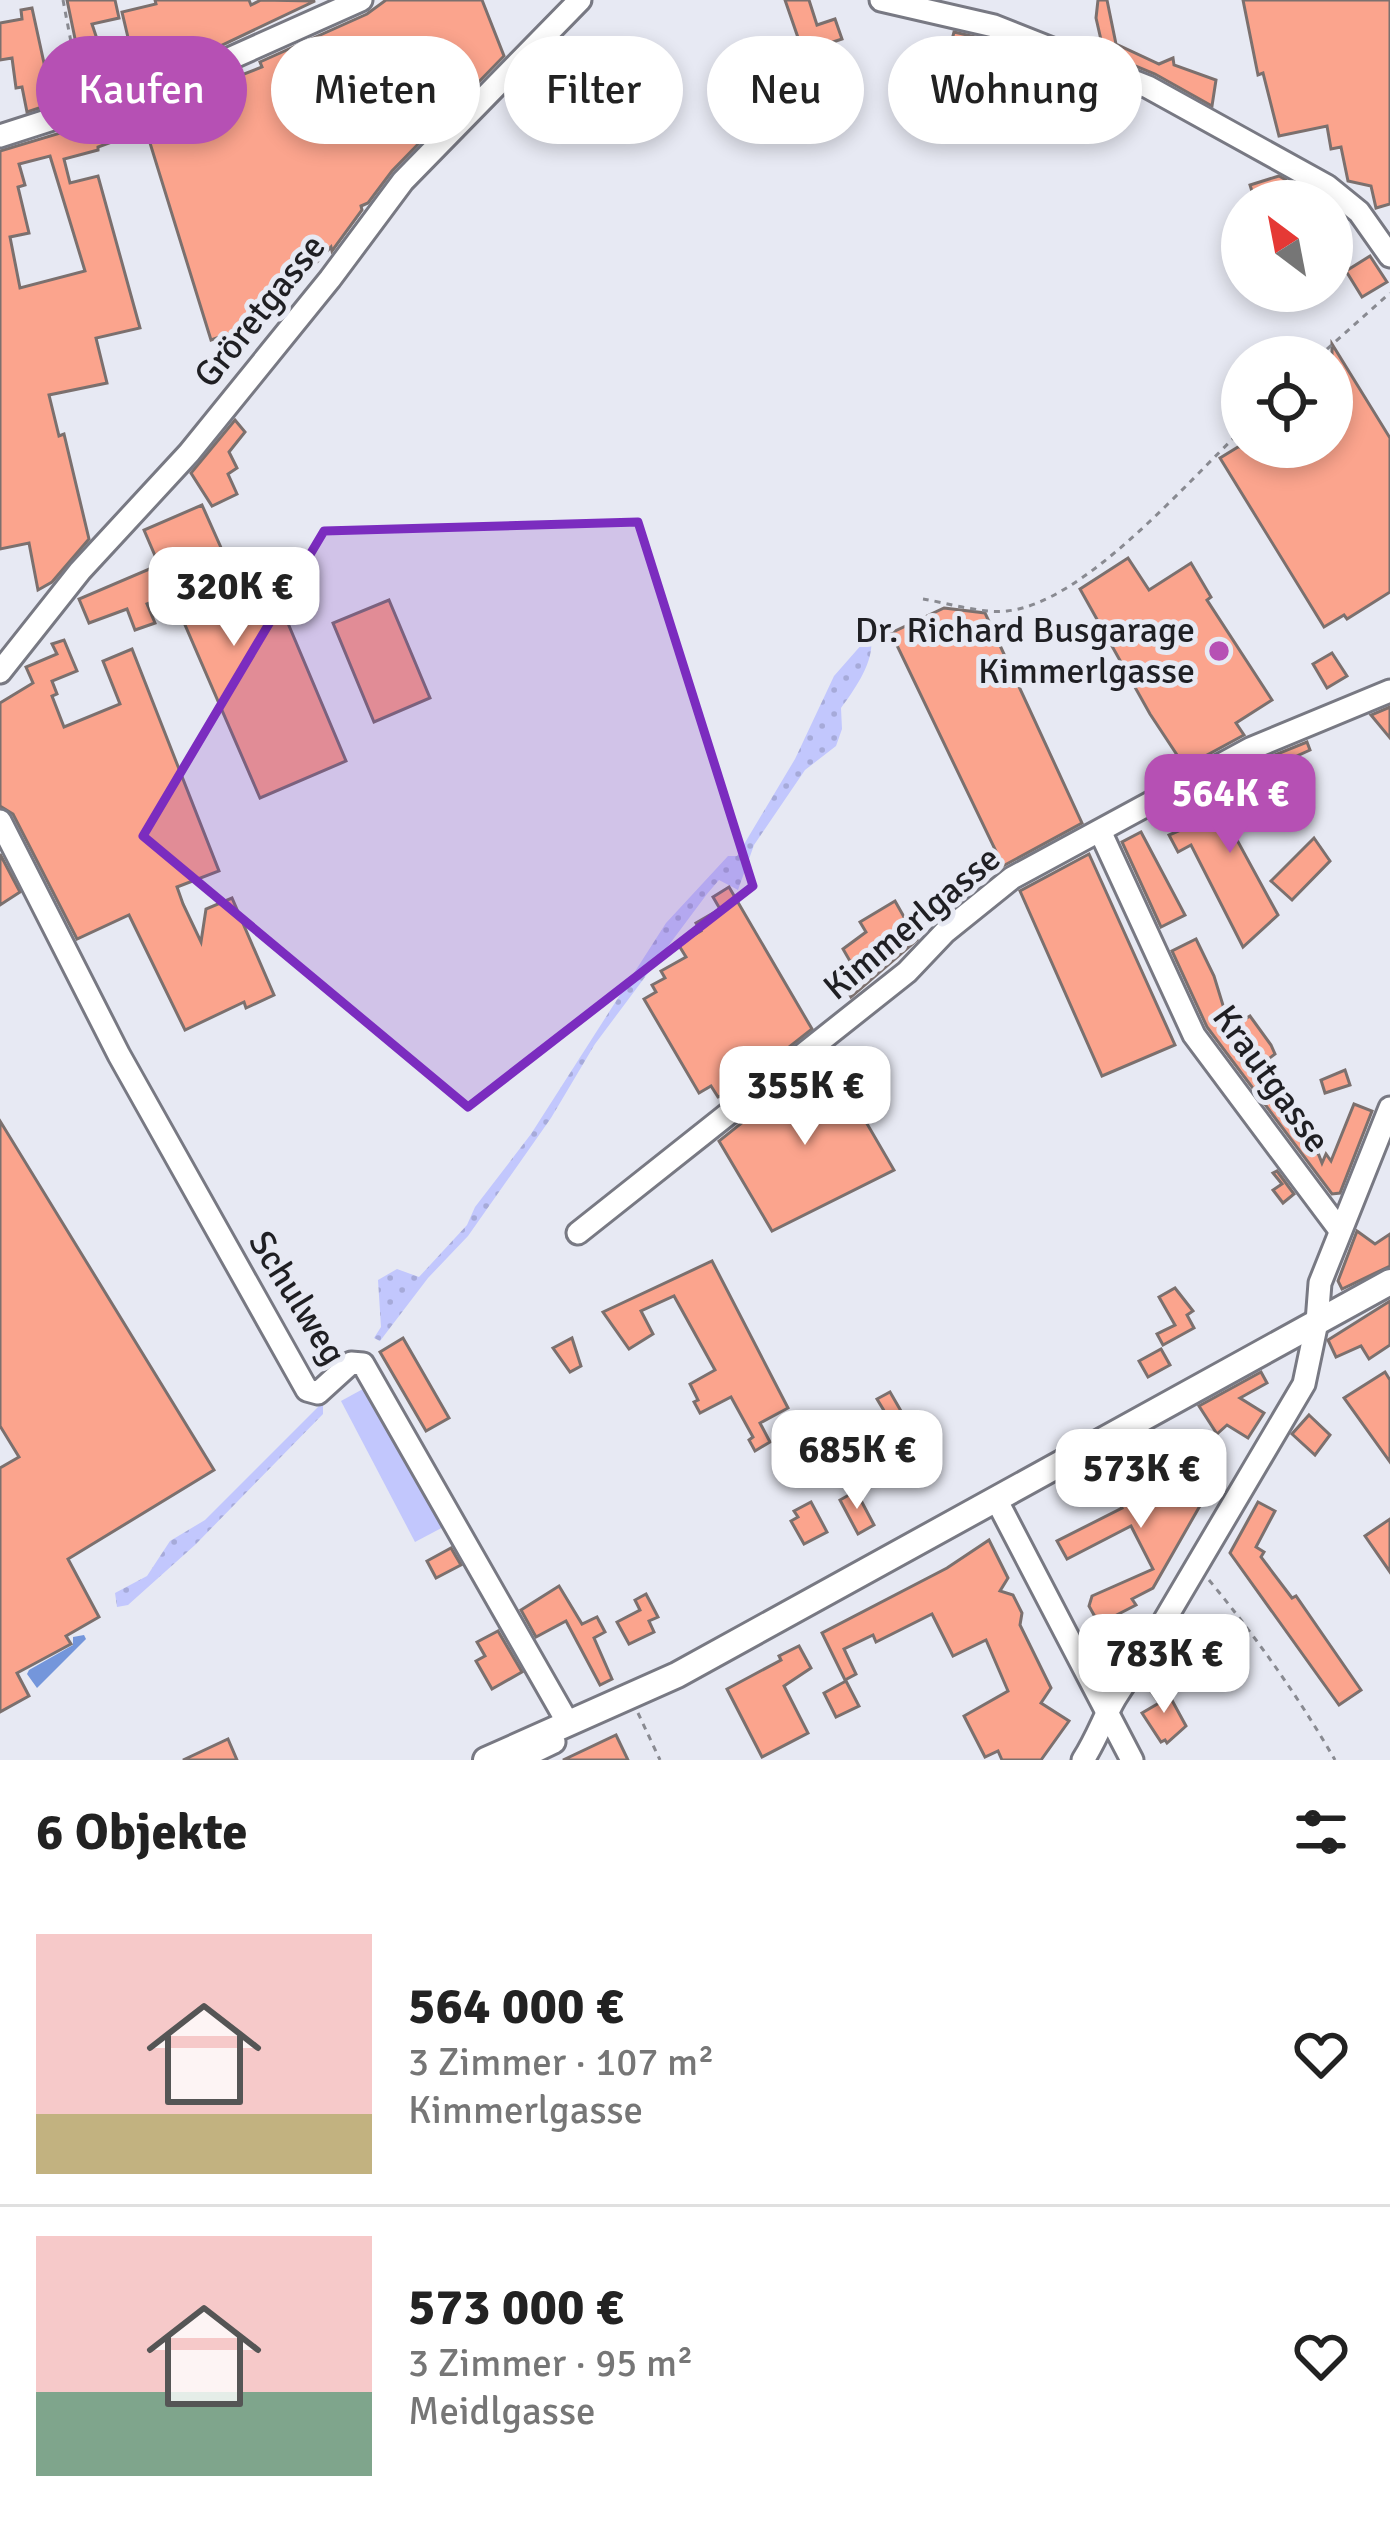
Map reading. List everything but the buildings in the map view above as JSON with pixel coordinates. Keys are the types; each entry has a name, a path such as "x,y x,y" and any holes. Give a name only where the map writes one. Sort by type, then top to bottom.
{"main road":[{"path":"486,1760 676,1675 1390,1282"}],"street":[{"path":"0,136 202,71 361,0"},
{"name":"Gröretgasse","path":"0,671 80,572 189,453 403,181 580,0"},
{"path":"881,0 994,26 1148,87 1327,186 1359,212 1390,256"},
{"name":"Kimmerlgasse","path":"578,1233 907,972 945,932 1012,878 1250,749 1390,691"},
{"name":"Schulweg","path":"0,820 118,1055 307,1390 318,1394 351,1363 363,1364 568,1723"},
{"name":"Krautgasse","path":"1100,831 1193,1035 1339,1229"},
{"path":"1084,1760 1104,1728 1105,1713 1304,1384 1320,1283 1390,1108"},
{"path":"997,1501 1132,1760"},
{"path":"517,1760 581,1727 618,1701"}],"path":[{"path":"63,0 70,36"},
{"path":"1342,336 1390,293"},
{"path":"923,599 1006,612 1058,594 1108,558 1221,450"},
{"path":"1114,1474 1148,1456 1148,1430"},
{"path":"1196,1568 1248,1628 1335,1760"},
{"path":"618,1701 660,1760"}],"highlighted area":[{"path":"638,522 753,886 468,1107 143,836 324,531"}],"shaded area":[{"path":"870,635 868,663 841,708 842,729 836,746 805,770 754,845 738,890 719,880 707,894 595,1044 551,1118 468,1236 428,1278 380,1341 374,1338 381,1327 378,1280 397,1269 419,1277 467,1225 666,923 728,856 737,856 795,759 834,676"},
{"path":"372,1384 449,1524 415,1542 341,1401"},
{"path":"323,1402 323,1414 195,1545 128,1605 117,1607 115,1593 147,1576 170,1541 205,1520"},
{"path":"84,1635 86,1639 37,1688 29,1670 73,1645 73,1637"}],"place":[{"name":"Dr. Richard Busgarage Kimmerlgasse","path":"1219,651"}]}
